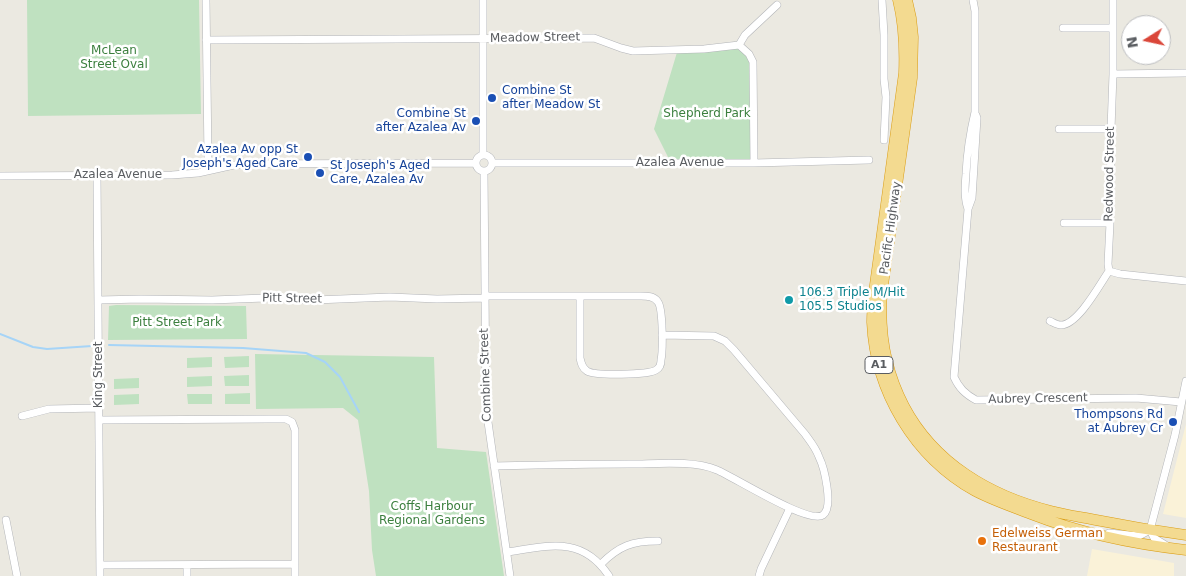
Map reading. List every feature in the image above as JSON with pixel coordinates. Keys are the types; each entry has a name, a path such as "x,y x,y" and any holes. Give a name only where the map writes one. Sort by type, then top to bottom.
{"highway":[{"name":"Pacific Highway","path":"898,0 905,39 904,72 875,283 872,322 877,358 886,387 900,417 919,444 934,460 975,491 1039,518 1092,533 1186,550"},
{"name":"Pacific Highway","path":"906,0 913,38 912,78 881,308 881,324 886,358 899,397 914,423 934,448 951,464 976,482 1022,502 1049,510 1150,530 1186,535"}],"street":[{"path":"206,0 209,170"},
{"path":"882,0 886,97 884,140"},
{"name":"Aubrey Crescent","path":"973,0 975,11 975,112 967,148 965,197 968,209 954,377 957,385 963,392 976,400 1136,398 1181,402"},
{"name":"Redwood Street","path":"1109,271 1113,0"},
{"path":"481,1 483,38 483,155"},
{"path":"754,163 753,62 749,54 739,45 745,35 777,5"},
{"path":"1063,28 1113,28"},
{"name":"Meadow Street","path":"206,40 594,38 633,51 704,49 739,45"},
{"path":"1113,74 1186,73"},
{"path":"1059,129 1110,129"},
{"path":"483,155 489,157 492,163 489,170 484,172 478,170 475,163 478,157 483,155"},
{"name":"Azalea Avenue","path":"492,163 754,163 869,160"},
{"name":"Azalea Avenue","path":"0,176 179,174 246,164 475,163"},
{"name":"Combine Street","path":"484,172 485,393 510,576"},
{"name":"King Street","path":"98,175 100,576"},
{"path":"1064,223 1110,223"},
{"path":"1050,321 1061,325 1073,321 1109,271 1120,274 1186,281"},
{"path":"580,296 646,296 657,300 661,309 662,335 661,361 658,369 644,374 596,374 587,371 581,364 580,358 580,296"},
{"name":"Pitt Street","path":"99,300 265,298 315,300 390,297 437,299 580,296"},
{"path":"494,466 646,464 702,466 717,470 790,508 818,516 825,514 828,491 820,457 805,434 734,350 719,337 707,335 662,335"},
{"path":"1171,548 1154,538 1150,530 1175,436 1186,381"},
{"path":"22,416 49,409 99,408"},
{"path":"99,420 269,419 292,422 295,430 295,576"},
{"path":"758,576 790,508"},
{"path":"6,520 17,576"},
{"name":"Pacific Highway","path":"1092,533 1139,536 1150,530"},
{"path":"601,564 611,554 628,544 658,541"},
{"path":"506,552 547,546 568,547 585,552 601,564 609,576"},
{"path":"100,564 295,564"},
{"path":"187,565 187,576"}],"shaded area":[{"path":"1186,424 1186,518 1163,514"},
{"path":"1092,549 1174,563 1174,576 1087,576"}],"green space":[{"name":"McLean Street Oval","path":"27,0 199,0 201,114 28,116"},
{"name":"Shepherd Park","path":"739,45 749,54 754,163 671,163 654,129 678,49"},
{"name":"Pitt Street Park","path":"109,306 246,306 247,339 108,340"},
{"name":"Coffs Harbour Regional Gardens","path":"255,354 434,357 437,448 486,452 504,576 376,576 372,550 369,491 358,420 343,408 256,409"},
{"path":"249,356 249,367 225,368 224,357"},
{"path":"212,357 212,367 187,368 187,358"},
{"path":"249,375 249,386 225,386 224,376"},
{"path":"212,376 212,386 187,387 187,377"},
{"path":"139,378 139,388 114,389 114,379"},
{"path":"250,393 250,404 225,404 225,394"},
{"path":"139,394 139,404 114,405 114,395"},
{"path":"187,394 212,394 212,404 188,404"}],"waterway":[{"path":"0,334 33,347 47,349 92,346"},
{"path":"109,345 243,348 306,353 325,362 340,377 359,412"}],"place":[{"name":"Combine St after Meadow St","path":"492,98"},
{"name":"Combine St after Azalea Av","path":"476,121"},
{"name":"Azalea Av opp St Joseph's Aged Care","path":"308,157"},
{"name":"St Joseph's Aged Care, Azalea Av","path":"320,173"},
{"name":"106.3 Triple M/Hit 105.5 Studios","path":"789,300"},
{"name":"Thompsons Rd at Aubrey Cr","path":"1173,422"},
{"name":"Edelweiss German Restaurant","path":"982,541"}]}
